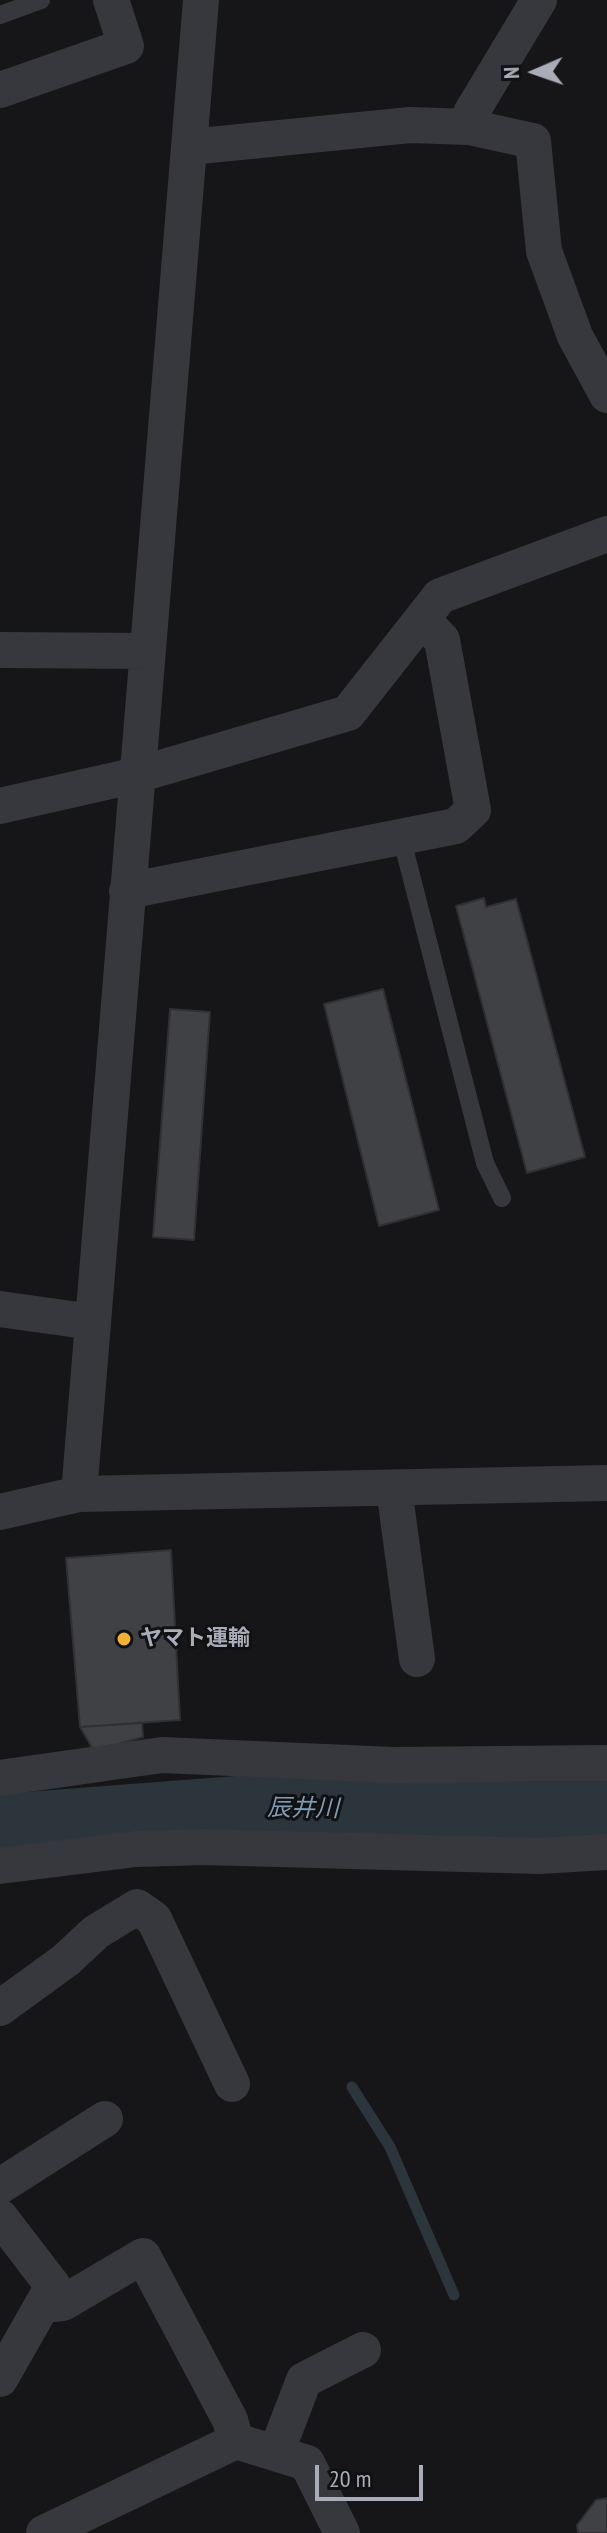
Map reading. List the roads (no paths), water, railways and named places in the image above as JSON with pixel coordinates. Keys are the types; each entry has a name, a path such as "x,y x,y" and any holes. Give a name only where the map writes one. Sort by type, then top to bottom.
{"street":[{"path":"0,90 126,46 111,0"},
{"path":"79,1494 201,0"},
{"path":"469,127 471,113 539,0"},
{"path":"190,147 410,125 469,127 533,141 544,251 575,336 607,395"},
{"path":"0,806 137,775 348,713 440,596 607,534"},
{"path":"127,891 402,840 456,826 473,810 442,640 422,619"},
{"path":"0,650 148,651"},
{"path":"0,1309 93,1322"},
{"path":"0,1512 79,1494 607,1483"},
{"path":"394,1488 417,1659"},
{"path":"0,1778 162,1755 394,1765 607,1763"},
{"path":"0,1866 136,1849 203,1847 539,1856 607,1852"},
{"path":"0,2008 66,1960 96,1932 137,1907 154,1919 232,2084"},
{"path":"0,2186 105,2119"},
{"path":"0,2217 53,2286 0,2379"},
{"path":"42,2305 63,2303 143,2256 230,2420 236,2441"},
{"path":"276,2453 304,2380 363,2350"},
{"path":"44,2533 236,2441 307,2463 342,2533"}],"lane":[{"path":"0,15 41,0"},
{"path":"402,840 485,1163 502,1198"}],"waterway":[{"name":"辰井川","path":"0,1826 238,1808 439,1814 607,1813"},
{"path":"352,2087 390,2147 454,2295"}],"place":[{"name":"ヤマト運輸","path":"124,1639"}]}
